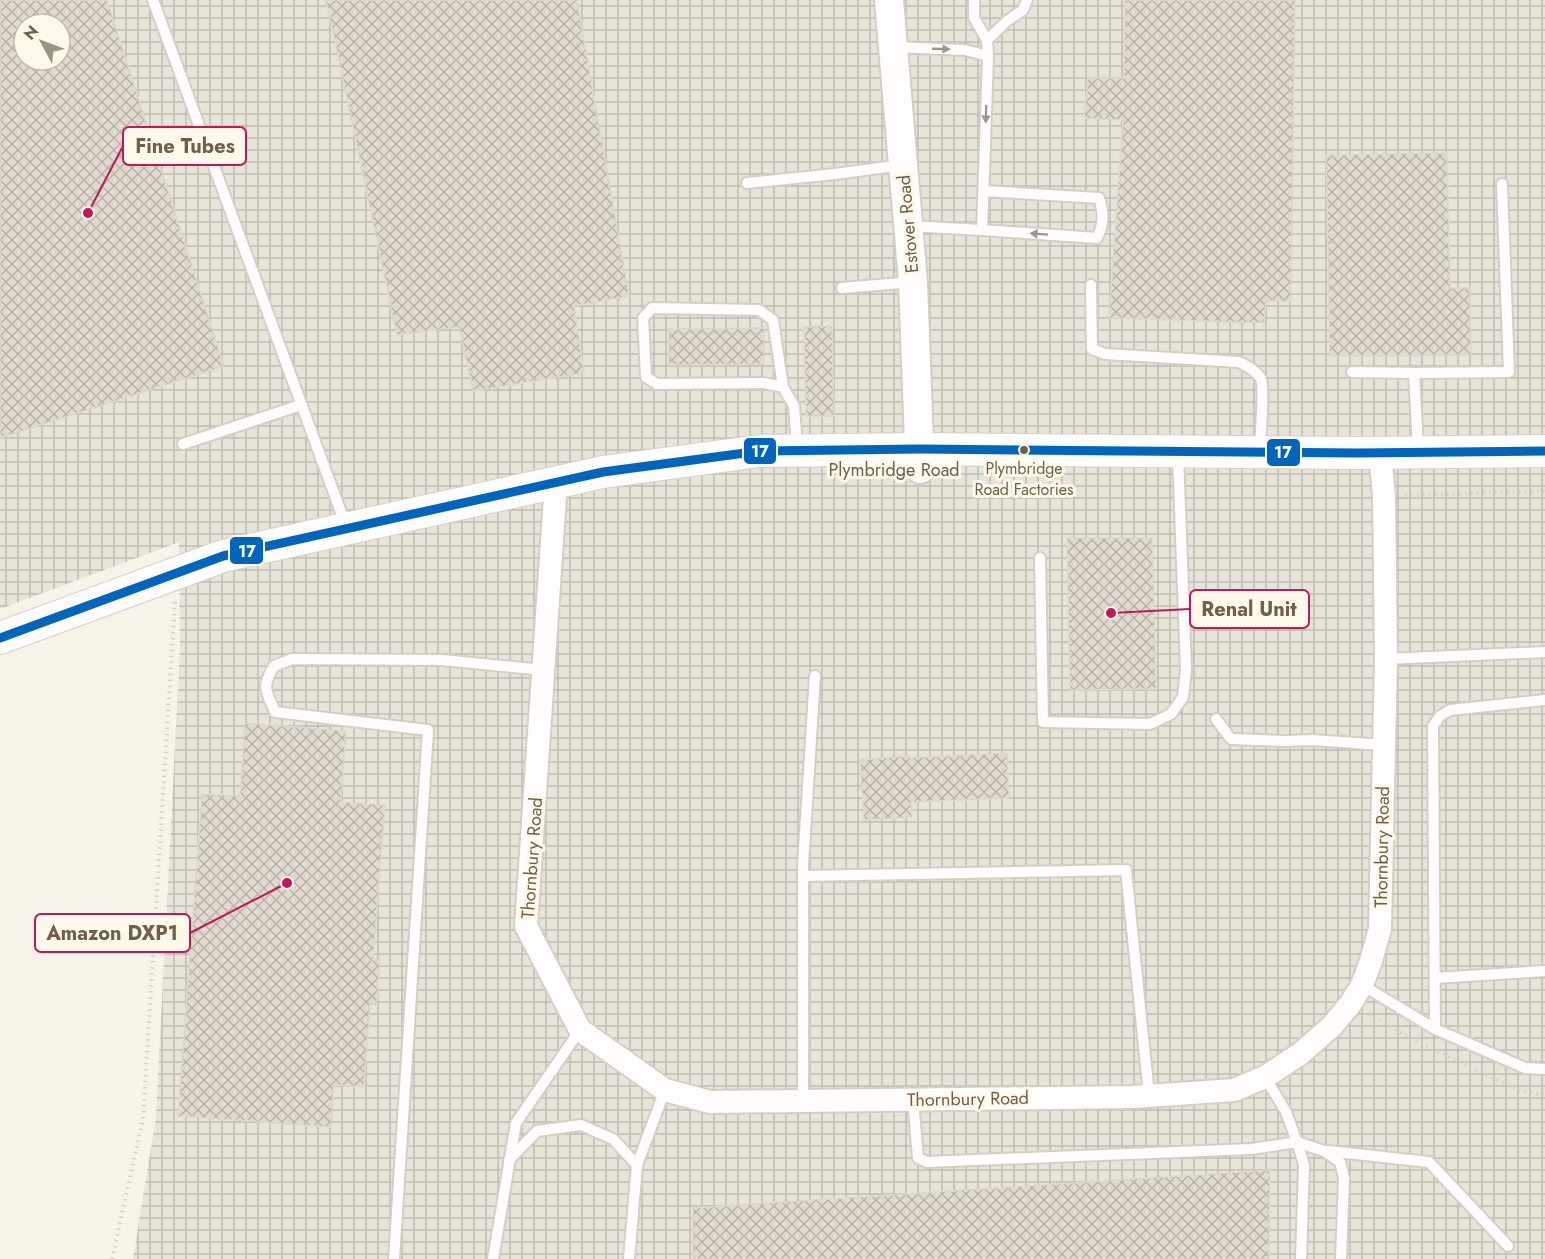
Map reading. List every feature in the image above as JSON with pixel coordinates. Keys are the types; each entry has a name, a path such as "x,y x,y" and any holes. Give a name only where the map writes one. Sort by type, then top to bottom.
{"main road":[{"name":"Plymbridge Road","path":"0,638 223,556 603,472 760,450 797,450 920,459"},
{"name":"Plymbridge Road","path":"603,472 920,459 1178,460 1382,471 1418,459 1545,451"},
{"name":"Plymbridge Road","path":"1178,460 1259,456 1382,471"},
{"name":"Plymbridge Road","path":"1418,459 1545,464"}],"street":[{"name":"Estover Road","path":"889,0 913,282 920,459"},
{"name":"Thornbury Road","path":"556,482 526,926 580,1030 665,1090 710,1102 913,1100 1133,1097 1234,1090 1265,1077 1300,1054 1332,1026 1351,1003 1362,985 1380,929 1386,659 1382,471"}],"lane":[{"path":"153,0 347,529"},
{"path":"974,0 974,18 987,40 988,56 982,230"},
{"path":"987,40 1023,10 1027,0"},
{"path":"894,47 966,50 988,56"},
{"path":"747,183 904,165"},
{"path":"1352,372 1509,372 1502,184"},
{"path":"908,226 1097,238 1101,230 1103,212 1099,198 984,191"},
{"path":"842,288 913,282"},
{"path":"1090,285 1092,350 1105,354 1239,362 1253,370 1262,380 1259,456"},
{"path":"783,387 764,383 657,384 646,377 643,318 652,308 759,310 772,320 783,387 794,406 797,450"},
{"path":"1413,373 1418,459"},
{"path":"183,444 301,405"},
{"path":"1040,558 1043,722 1150,724 1171,714 1183,697 1186,669 1178,460"},
{"path":"1386,659 1545,651"},
{"path":"394,1259 428,730 275,712 265,688 267,677 274,666 292,659 442,660 544,670"},
{"path":"804,1101 803,876 815,676"},
{"path":"1436,1029 1433,726 1440,716 1450,710 1545,700"},
{"path":"1216,719 1231,739 1312,740 1384,745"},
{"path":"803,876 1126,870 1149,1095"},
{"path":"1435,978 1545,971"},
{"path":"1362,985 1436,1029 1525,1068 1545,1069"},
{"path":"493,1259 516,1123 580,1030"},
{"path":"1265,1077 1286,1112 1304,1165 1302,1259"},
{"path":"629,1259 637,1165 665,1090"},
{"path":"913,1100 918,1158 927,1162 1252,1149 1298,1142 1324,1151 1429,1162 1508,1246"},
{"path":"509,1161 537,1131 581,1125 613,1139 637,1165"},
{"path":"1324,1151 1340,1162 1344,1178 1341,1259"}],"path":[{"path":"1382,471 1470,492 1545,491"},
{"path":"112,1259 143,1118 177,574"}],"shaded area":[{"path":"0,0 1545,0 1545,1259 133,1259 156,1117 180,648 179,542 0,609"}],"building":[{"path":"0,0 107,0 224,366 0,438"},
{"path":"326,0 577,0 629,296 574,306 584,373 473,391 459,327 397,335"},
{"path":"1125,0 1295,0 1291,301 1266,301 1264,323 1109,318 1123,120 1084,118 1088,78 1124,78"},
{"path":"1447,153 1450,288 1470,288 1471,355 1330,356 1326,155"},
{"path":"832,326 834,416 806,416 804,327"},
{"path":"764,328 764,364 669,365 669,329"},
{"path":"1067,538 1152,538 1156,689 1070,690"},
{"path":"245,723 346,731 341,802 385,805 373,960 380,960 377,1005 370,1005 364,1087 334,1085 331,1127 178,1116 202,794 240,796"},
{"path":"1007,753 1009,798 911,802 912,817 864,820 860,760"},
{"path":"1270,1170 1269,1259 693,1259 693,1208"}],"transit line":[{"name":"17","path":"0,638 223,556 603,472 760,451 920,449 1358,453 1545,451"}],"place":[{"name":"Fine Tubes","path":"88,213"},
{"name":"Plymbridge Road Factories","path":"1024,450"},
{"name":"Renal Unit","path":"1111,613"},
{"name":"Amazon DXP1","path":"287,883"}]}
